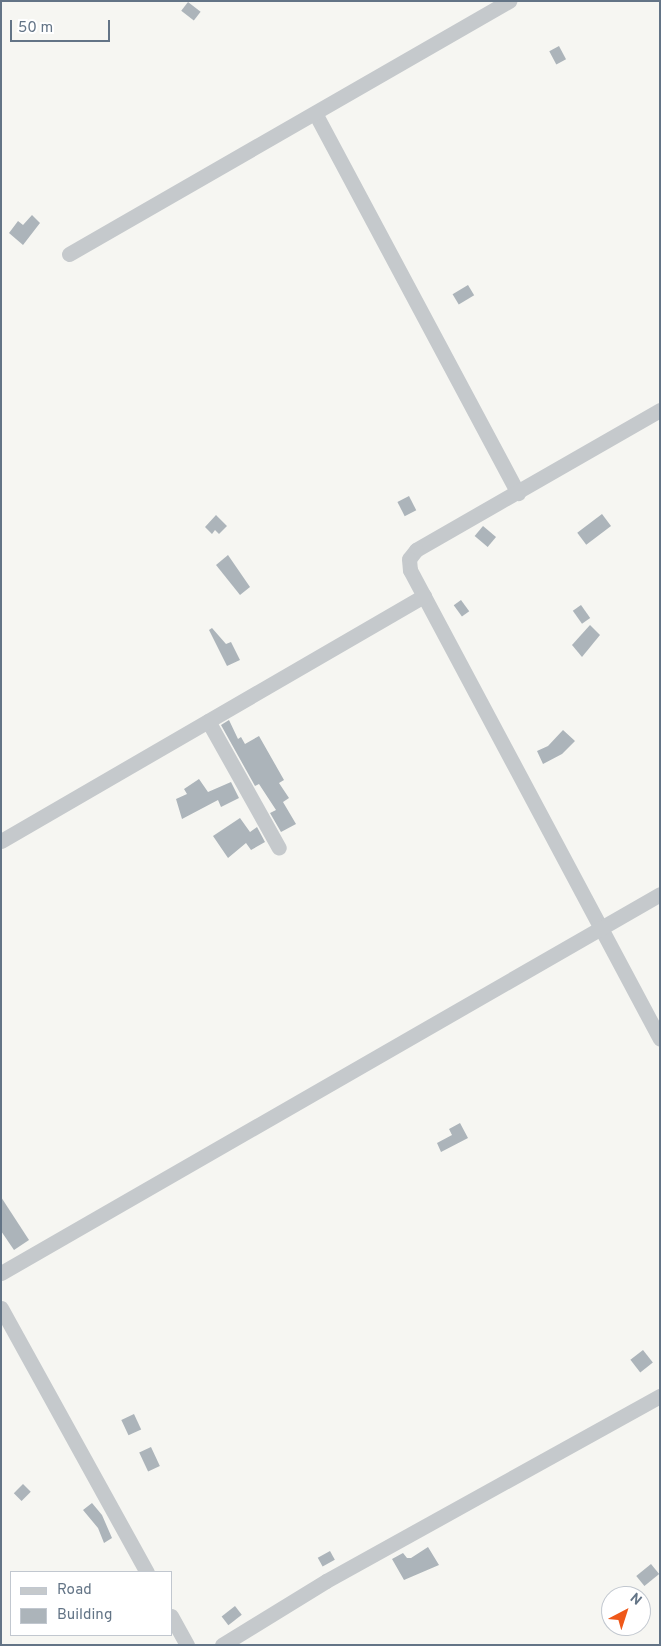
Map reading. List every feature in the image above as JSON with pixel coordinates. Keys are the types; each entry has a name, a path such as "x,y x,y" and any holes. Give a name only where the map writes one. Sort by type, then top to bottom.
{"street":[{"path":"69,254 509,1"},
{"path":"315,113 518,493"},
{"path":"660,410 416,550 409,559 410,570 602,926 660,1039"},
{"path":"1,841 424,596"},
{"path":"208,721 279,848"},
{"path":"1,1273 660,894"},
{"path":"1,1308 146,1571"},
{"path":"222,1645 326,1581 660,1396"},
{"path":"172,1618 187,1645"}],"building":[{"path":"188,2 201,12 194,21 181,11"},
{"path":"559,46 566,59 556,64 549,51"},
{"path":"32,215 40,223 23,245 9,233 18,221 23,225"},
{"path":"468,285 474,295 459,305 453,294"},
{"path":"409,496 416,510 405,516 397,502"},
{"path":"602,514 611,526 586,545 577,533"},
{"path":"216,515 227,526 219,534 215,530 212,534 205,527"},
{"path":"483,526 496,537 488,547 475,536"},
{"path":"228,555 250,587 240,595 216,565"},
{"path":"461,600 469,611 462,617 454,605"},
{"path":"581,605 590,618 582,624 573,611"},
{"path":"590,625 600,635 582,657 572,645"},
{"path":"212,628 226,644 231,642 240,660 227,666 209,630"},
{"path":"229,720 238,739 241,737 245,744 259,736 284,780 279,783 289,798 283,802 296,824 281,832 270,813 276,810 259,784 255,786 221,725"},
{"path":"563,730 575,741 562,754 543,764 537,751 548,746"},
{"path":"199,779 208,792 231,782 239,798 221,807 218,800 182,819 176,799 187,794 184,789"},
{"path":"240,818 250,832 257,827 265,842 251,850 246,843 228,858 213,836"},
{"path":"460,1123 468,1138 441,1152 437,1143 452,1135 449,1129"},
{"path":"1,1197 29,1240 14,1250 1,1231"},
{"path":"643,1350 653,1363 640,1372 630,1360"},
{"path":"134,1414 141,1429 128,1435 121,1420"},
{"path":"151,1447 160,1466 148,1472 139,1452"},
{"path":"23,1484 31,1492 22,1501 14,1493"},
{"path":"92,1503 102,1515 112,1538 104,1543 98,1528 83,1510"},
{"path":"428,1547 439,1565 404,1580 392,1559 403,1553 407,1558 411,1558"},
{"path":"330,1551 335,1560 323,1567 318,1558"},
{"path":"651,1564 659,1574 644,1586 636,1576"},
{"path":"235,1606 242,1615 228,1625 222,1616"}]}
